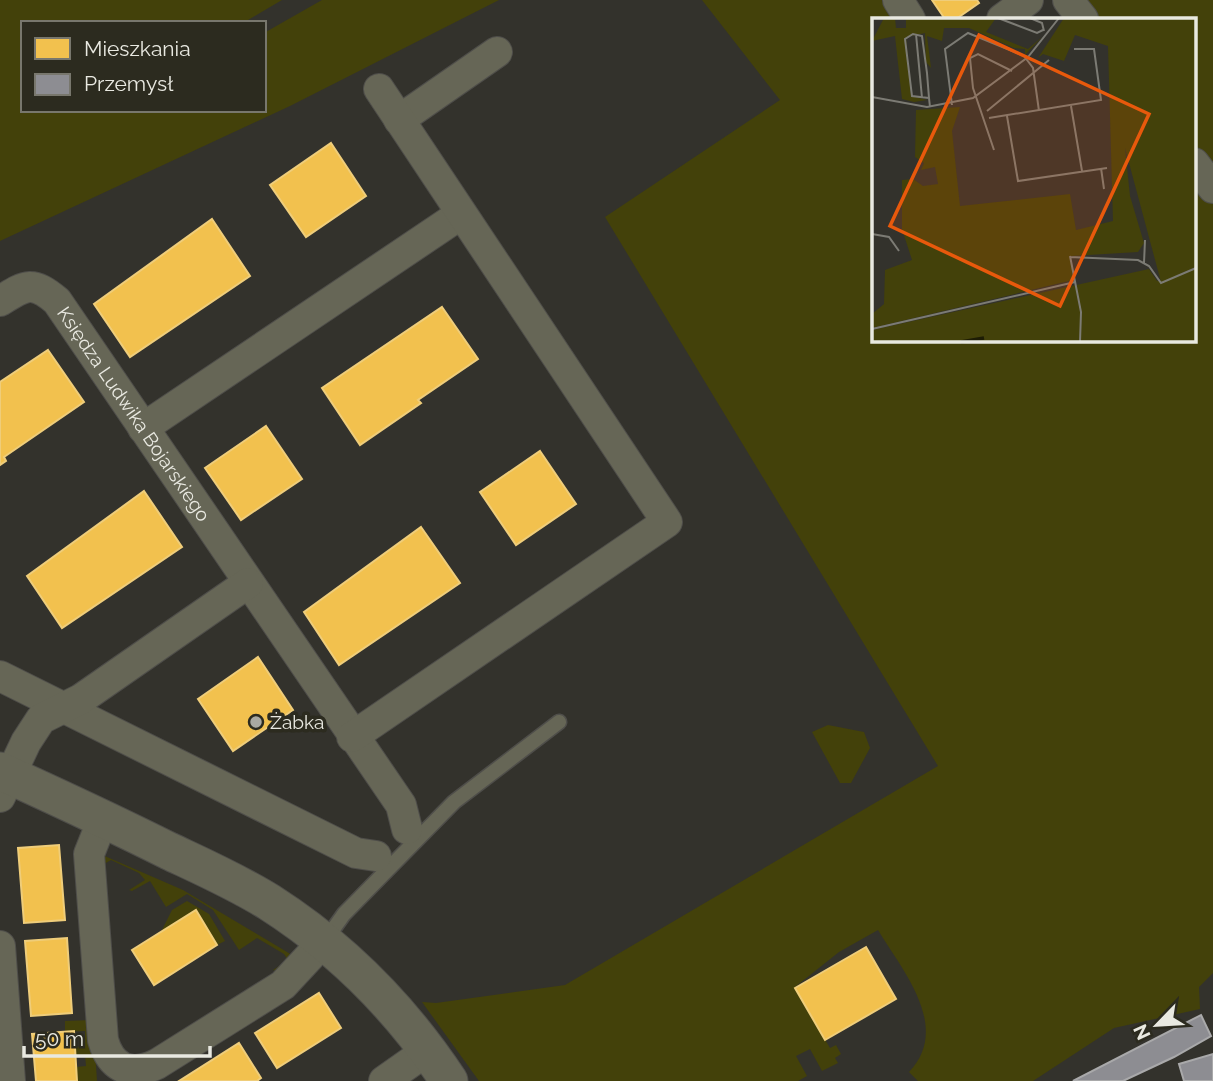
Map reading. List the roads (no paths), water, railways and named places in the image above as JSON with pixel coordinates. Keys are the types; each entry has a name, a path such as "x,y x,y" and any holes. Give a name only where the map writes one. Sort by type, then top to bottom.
{"street":[{"path":"898,0 909,18"},
{"path":"1003,18 1028,0"},
{"path":"1068,0 1082,18"},
{"path":"399,120 497,52"},
{"path":"352,737 667,522 379,89"},
{"path":"1196,166 1213,187"},
{"path":"143,428 461,214"},
{"name":"Księdza Ludwika Bojarskiego","path":"0,301 22,287 40,287 57,301 352,737 401,805 407,829"},
{"path":"248,583 66,709 41,719 3,781 103,819 269,902 323,942 377,991 428,1050 449,1081"},
{"path":"0,676 356,853 376,856"},
{"path":"103,819 90,849 89,860 103,1040 116,1065 132,1071 157,1064 283,985 323,942"},
{"path":"0,946 10,1081"},
{"path":"384,1081 428,1050"}],"lane":[{"path":"323,942 344,914 454,802 559,722"}],"place":[{"name":"Żabka","path":"256,722"}]}
